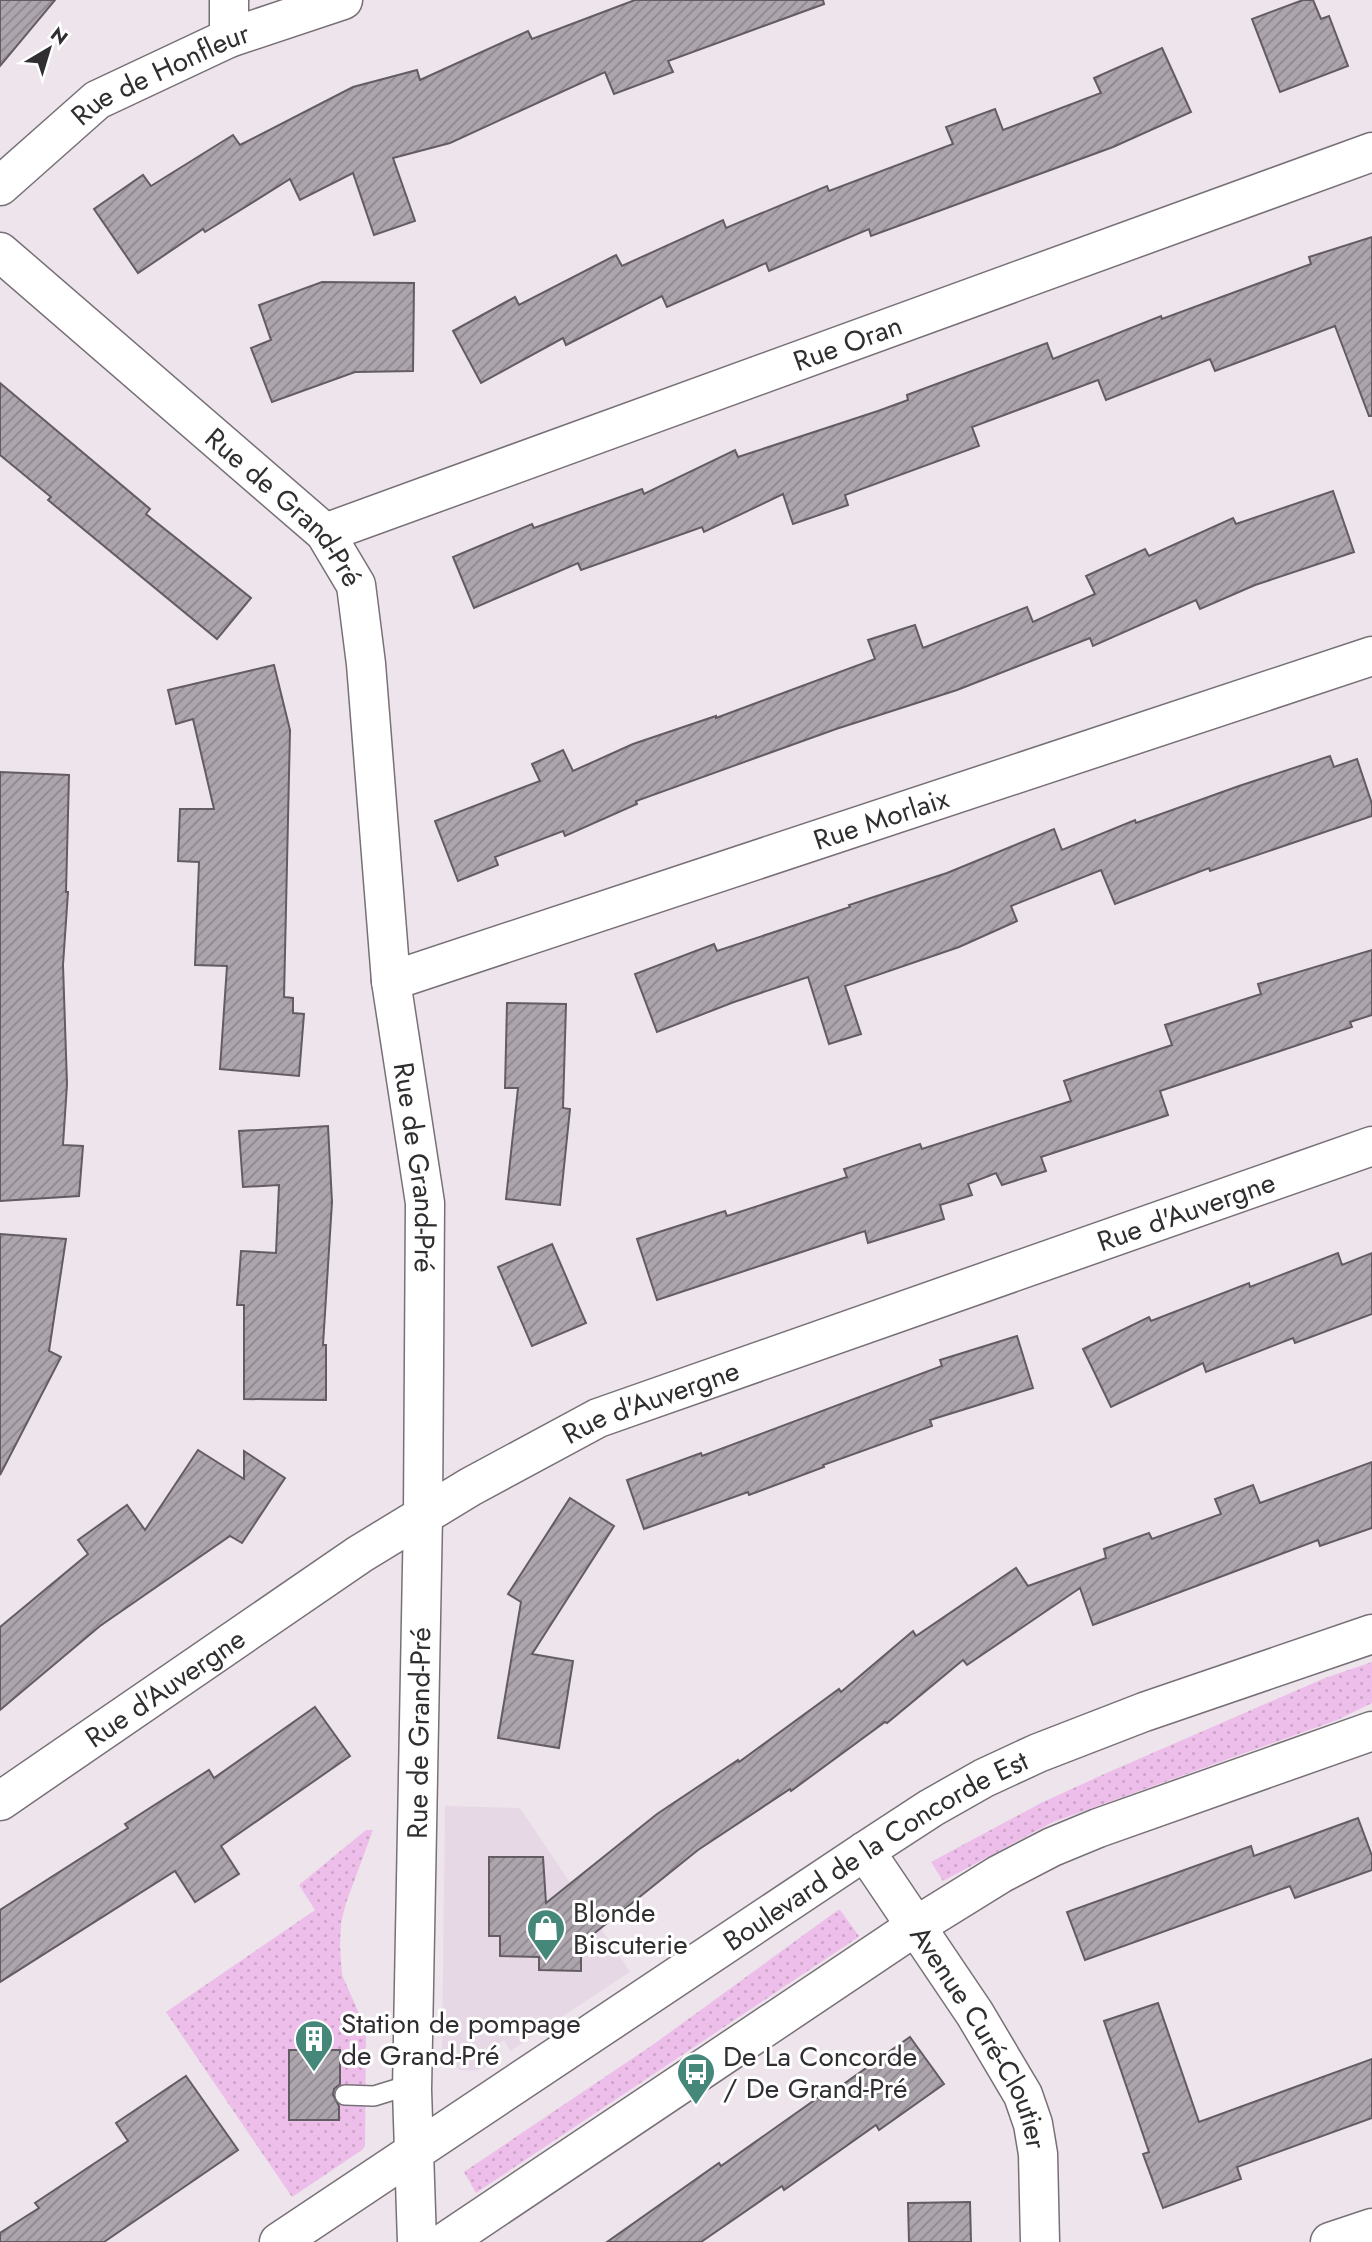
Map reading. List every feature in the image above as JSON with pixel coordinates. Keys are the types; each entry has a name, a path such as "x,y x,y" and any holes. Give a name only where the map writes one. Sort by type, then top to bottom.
{"street":[{"path":"229,0 229,38"},
{"name":"Rue de Honfleur","path":"0,186 97,100 229,38 343,0"},
{"name":"Rue Oran","path":"325,533 1372,152"},
{"name":"Rue de Grand-Pré","path":"0,252 325,533 356,585 366,664 391,981 425,1203 423,1515 412,2084 417,2242"},
{"name":"Rue Morlaix","path":"391,981 1372,656"},
{"name":"Rue d'Auvergne","path":"0,1801 351,1560 423,1515 598,1418 1372,1146"},
{"name":"Boulevard de la Concorde Est","path":"279,2242 948,1798 1050,1748 1144,1712 1372,1634"},
{"path":"445,2242 916,1926 989,1881 1064,1842 1372,1731"},
{"name":"Avenue Curé-Cloutier","path":"865,1851 980,2023 1023,2095 1033,2124 1038,2154 1041,2242"},
{"path":"1330,2242 1372,2228"}],"lane":[{"path":"345,2095 374,2096 412,2084"}],"shaded area":[{"path":"1372,1662 1372,1703 1337,1720 1053,1822 943,1881 931,1862 1041,1803 1102,1775 1325,1678"},
{"path":"445,1806 520,1808 630,1972 510,2051 504,2040 482,2053 489,2066 475,2071 460,2070 450,2058 442,2059"},
{"path":"366,1830 373,1830 346,1903 341,1923 340,1946 342,1975 366,2029 365,2146 292,2197 166,2012 315,1910 299,1885"},
{"path":"838,1910 859,1936 857,1938 476,2193 464,2172 654,2044"}],"building":[{"path":"0,0 55,0 0,66"},
{"path":"635,0 823,0 824,4 668,61 673,72 614,94 605,72 450,143 393,158 415,221 374,235 353,173 300,200 290,179 205,232 203,229 138,273 94,209 143,175 151,186 233,135 240,145 353,87 417,70 420,80 528,31 532,39"},
{"path":"1303,0 1313,0 1321,19 1329,16 1348,66 1280,92 1252,19"},
{"path":"1162,48 1191,112 1113,147 871,236 869,229 769,271 766,263 667,307 662,296 566,345 563,338 481,383 453,331 515,297 519,305 616,255 622,266 723,220 726,228 827,186 829,191 953,144 946,127 995,109 1003,130 1101,93 1094,78"},
{"path":"1372,237 1372,416 1369,416 1335,326 1215,371 1210,359 1106,400 1098,380 972,427 979,446 845,495 848,505 793,524 783,494 704,532 702,527 581,570 578,563 474,608 453,557 532,524 534,528 642,489 644,494 735,450 738,457 878,411 908,400 907,395 1047,343 1053,359 1161,316 1162,319 1311,264 1309,257"},
{"path":"322,282 414,283 413,371 355,372 272,402 251,348 271,340 259,305"},
{"path":"0,383 150,509 146,514 251,598 217,639 48,500 51,497 0,455"},
{"path":"1333,491 1354,552 1255,585 1200,609 1196,600 1093,646 1090,638 957,690 836,729 636,801 637,804 565,836 563,831 495,857 498,865 458,881 435,821 540,781 532,764 563,750 573,771 633,744 716,718 875,659 868,640 915,625 923,648 1027,607 1033,622 1095,594 1086,576 1145,549 1149,556 1233,518 1236,524"},
{"path":"274,665 290,730 284,997 293,998 293,1013 304,1014 299,1076 220,1069 227,966 195,965 199,862 178,861 180,809 214,809 193,719 176,724 168,690"},
{"path":"1330,756 1334,767 1357,759 1372,804 1372,816 1210,871 1209,868 1115,904 1101,870 1011,906 1017,921 959,947 845,986 861,1034 829,1044 808,977 657,1032 635,974 714,944 717,951 850,907 849,905 947,873 1054,829 1062,850 1135,820 1136,823"},
{"path":"0,772 69,775 68,892 63,965 67,1084 63,1145 83,1146 79,1196 0,1201"},
{"path":"1372,950 1372,1015 1350,1022 1352,1027 1160,1091 1168,1115 1041,1157 1046,1171 1002,1185 996,1173 968,1184 972,1195 940,1205 944,1219 868,1243 865,1231 657,1300 637,1239 725,1211 727,1216 847,1177 844,1169 920,1144 922,1149 1071,1101 1064,1081 1172,1045 1165,1025 1261,994 1258,984"},
{"path":"507,1003 566,1004 563,1108 570,1109 560,1205 506,1199 518,1088 505,1088"},
{"path":"328,1126 332,1202 323,1345 326,1345 326,1400 244,1399 244,1305 237,1305 241,1251 276,1253 279,1185 243,1187 239,1131"},
{"path":"0,1234 66,1239 49,1351 61,1357 0,1475"},
{"path":"552,1244 586,1323 532,1346 498,1267"},
{"path":"1338,1253 1342,1265 1372,1253 1372,1314 1295,1343 1293,1338 1206,1372 1203,1363 1111,1407 1083,1349 1149,1317 1151,1321 1249,1283 1250,1287"},
{"path":"1017,1336 1033,1388 930,1420 932,1426 749,1495 748,1492 644,1529 627,1480 701,1453 702,1456 942,1366 940,1360"},
{"path":"198,1450 244,1479 244,1451 285,1478 242,1543 230,1536 100,1626 0,1710 0,1627 88,1554 78,1540 127,1505 145,1530"},
{"path":"1372,1462 1372,1528 1320,1546 1318,1540 1093,1625 1080,1588 967,1665 963,1660 887,1723 791,1791 790,1789 698,1850 581,1944 581,1971 539,1970 539,1957 500,1956 500,1936 489,1936 489,1857 543,1857 546,1903 657,1814 738,1760 739,1762 839,1689 841,1692 913,1631 916,1636 1016,1568 1028,1586 1106,1558 1104,1549 1149,1533 1152,1539 1221,1514 1215,1499 1253,1485 1260,1503"},
{"path":"570,1498 614,1526 532,1654 573,1661 559,1748 498,1738 521,1602 508,1594"},
{"path":"315,1707 350,1756 221,1846 239,1874 195,1902 175,1871 0,1982 0,1910 128,1828 125,1824 209,1770 214,1778"},
{"path":"1358,1818 1372,1856 1372,1870 1295,1898 1290,1886 1085,1960 1067,1912 1251,1846 1254,1856"},
{"path":"1158,2003 1199,2122 1372,2059 1372,2118 1237,2167 1241,2179 1163,2208 1143,2154 1149,2152 1104,2021"},
{"path":"910,2037 944,2084 879,2130 876,2125 784,2190 782,2186 701,2242 607,2242 719,2163 721,2166"},
{"name":"Station de pompage de Grand-Pré","path":"289,2050 340,2050 340,2084 334,2089 333,2095 339,2106 339,2120 289,2120"},
{"path":"186,2076 238,2150 104,2242 0,2242 0,2233 39,2208 35,2203 128,2141 116,2123"},
{"path":"970,2202 971,2242 909,2242 908,2203"}],"place":[{"name":"Blonde Biscuterie","path":"546,1962"},
{"name":"Station de pompage de Grand-Pré","path":"314,2073"},
{"name":"De La Concorde / De Grand-Pré","path":"696,2106"}]}
